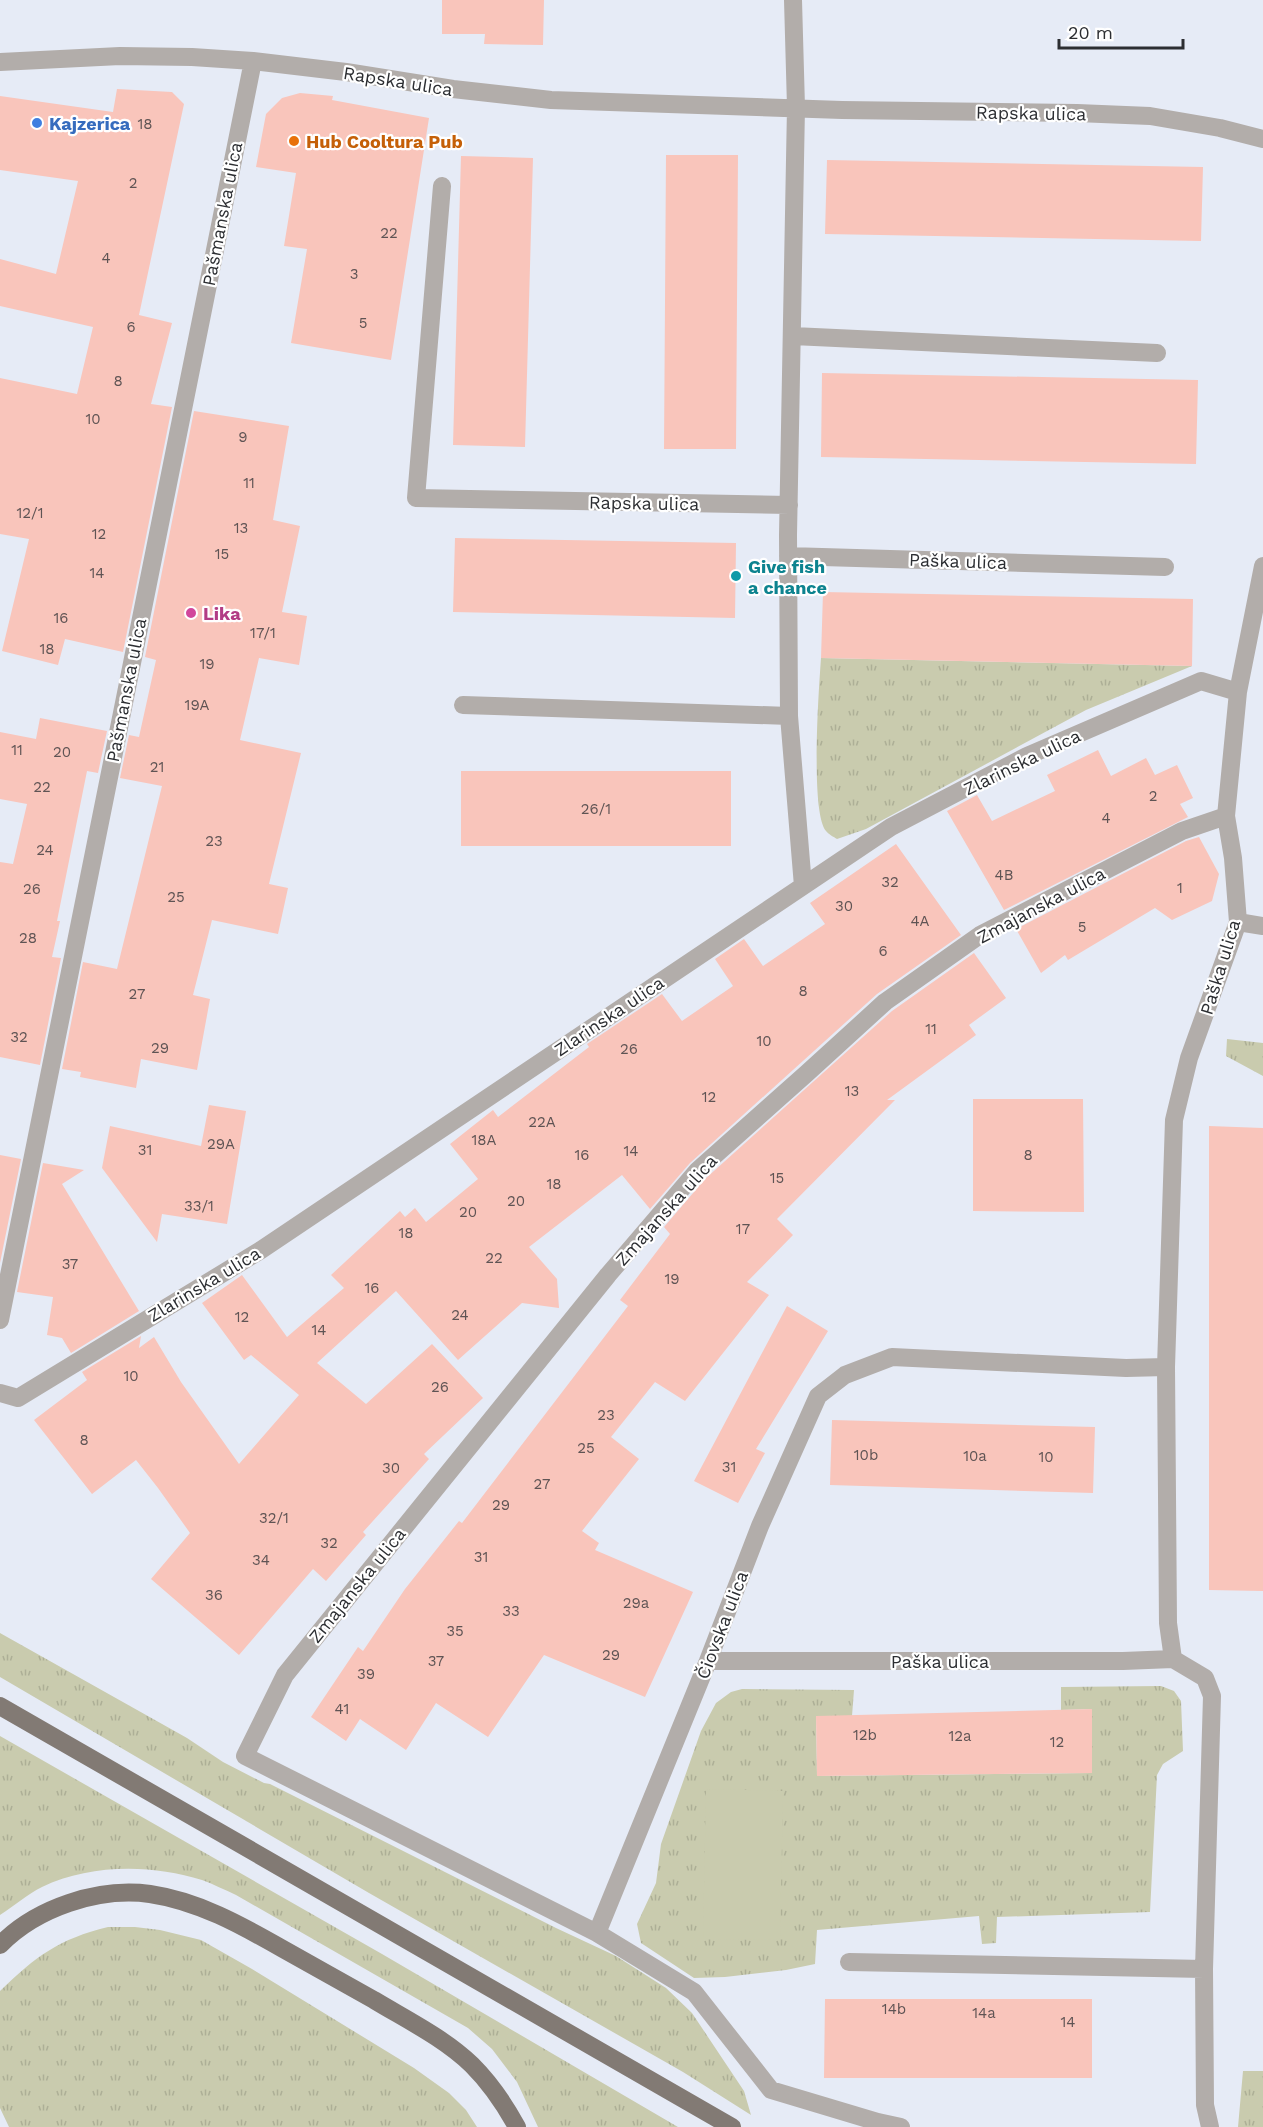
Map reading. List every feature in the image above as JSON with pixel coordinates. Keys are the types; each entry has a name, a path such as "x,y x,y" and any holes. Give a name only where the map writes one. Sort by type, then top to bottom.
{"main road":[{"path":"0,1706 732,2127"},
{"path":"0,1945 13,1932 51,1910 80,1900 116,1893 148,1894 180,1899 261,1936 445,2044 472,2065 503,2102 518,2127"}],"street":[{"path":"793,0 796,107 788,556 789,716 803,886"},
{"name":"Rapska ulica","path":"0,62 120,56 192,57 253,61 346,72 453,89 551,100 1150,116 1220,128 1263,139"},
{"name":"Pašmanska ulica","path":"0,1320 253,61"},
{"name":"Rapska ulica","path":"442,186 416,498 789,505"},
{"path":"793,336 1157,353"},
{"name":"Paška ulica","path":"788,556 1165,567"},
{"name":"Paška ulica","path":"708,1661 1173,1659 1168,1623 1166,1367 1174,1120 1189,1058 1238,922 1233,858 1226,816 1238,692 1263,566"},
{"name":"Zlarinska ulica","path":"0,1394 18,1398 261,1250 891,827 1027,756 1201,681 1238,692"},
{"path":"463,705 789,716"},
{"name":"Zmajanska ulica","path":"597,1933 244,1756 285,1675 608,1275 697,1171 885,1002 980,936 1182,831 1226,816"},
{"path":"1238,922 1263,926"},
{"name":"Čiovska ulica","path":"597,1933 708,1661 760,1526 818,1396 845,1375 892,1358 1126,1368 1166,1367"},
{"path":"1173,1659 1205,1678 1212,1696 1204,1969 1205,2105 1210,2127"},
{"path":"597,1933 694,1992 771,2090 901,2127"},
{"path":"849,1962 1204,1969"}],"green space":[{"path":"821,658 1192,666 1086,710 866,829 837,839 826,831 821,819 818,800 817,748"},
{"path":"1227,1039 1263,1043 1263,1076 1226,1056"},
{"path":"0,1633 187,1738 223,1762 616,1956 666,1988 692,2013 744,2091 751,2115 683,2072 369,1893 0,1677"},
{"path":"1161,1686 1174,1691 1181,1701 1183,1751 1163,1764 1157,1775 1150,1912 997,1917 996,1943 982,1944 979,1916 817,1930 815,1964 725,1977 694,1978 641,1943 637,1924 656,1883 661,1844 701,1731 716,1703 731,1692 742,1689 854,1690 852,1716 816,1716 817,1776 1092,1773 1092,1709 1061,1710 1061,1687"},
{"path":"0,1736 382,1954 678,2127 538,2127 517,2082 492,2049 468,2028 236,1895 202,1880 142,1869 100,1870 61,1879 42,1887 0,1915"},
{"path":"706,1789 783,1791 780,1940 703,1939"},
{"path":"108,1927 160,1930 201,1940 414,2068 449,2093 466,2110 477,2127 9,2127 0,2108 0,1991 49,1950 76,1937"},
{"path":"1243,2071 1263,2071 1263,2127 1238,2127"}],"building":[{"path":"442,0 544,0 543,45 484,44 485,34 442,34"},
{"path":"117,89 172,92 184,104 139,315 172,323 151,404 172,407 123,652 65,639 58,665 2,651 29,539 0,534 0,378 77,394 93,327 0,306 0,259 56,274 78,181 0,170 0,96 113,112"},
{"path":"300,93 333,96 332,100 429,118 391,360 291,343 307,249 284,246 296,173 256,167 266,114 282,98"},
{"path":"666,155 738,155 736,449 664,449"},
{"path":"461,156 533,158 525,447 453,445"},
{"path":"827,160 1203,167 1201,241 825,234"},
{"path":"822,373 1198,380 1196,464 821,457"},
{"path":"194,411 289,426 273,520 300,526 282,612 307,616 299,665 259,658 240,740 301,753 269,884 288,888 278,934 212,920 193,995 210,999 197,1070 141,1059 136,1088 80,1077 81,1072 62,1069 83,962 117,969 162,786 120,778 129,735 139,737 156,660 145,657"},
{"path":"455,538 736,543 735,618 453,612"},
{"path":"823,592 1193,599 1192,666 821,658"},
{"path":"40,718 107,731 98,773 87,771 57,921 60,921 52,957 61,958 40,1065 0,1057 0,862 13,864 27,804 0,799 0,732 36,739"},
{"path":"1098,750 1111,776 1146,758 1155,775 1177,765 1193,798 1180,804 1188,817 1004,910 947,811 977,795 992,821 1055,791 1047,775"},
{"path":"461,771 731,771 731,846 461,846"},
{"path":"1199,837 1219,874 1212,901 1172,920 1155,908 1068,960 1065,955 1041,973 1016,929 1186,841"},
{"path":"896,844 961,935 877,994 690,1163 650,1209 622,1175 529,1247 557,1279 559,1308 522,1303 458,1360 396,1291 317,1363 366,1404 432,1344 483,1398 424,1454 429,1459 363,1532 366,1535 326,1581 313,1569 239,1655 151,1579 190,1533 158,1488 136,1460 92,1494 34,1420 87,1380 82,1372 141,1336 139,1348 154,1337 181,1382 239,1464 299,1395 251,1355 244,1360 202,1303 242,1275 287,1337 344,1288 331,1275 400,1211 405,1217 415,1208 426,1222 478,1179 450,1144 493,1110 498,1117 589,1047 587,1044 662,994 682,1021 733,986 715,959 744,939 763,966 825,924 810,903"},
{"path":"974,953 1006,998 969,1025 976,1035 887,1100 895,1100 777,1219 793,1235 747,1282 769,1295 685,1401 655,1382 611,1437 639,1459 582,1531 599,1543 595,1550 693,1592 645,1697 544,1655 488,1737 436,1703 406,1750 360,1719 346,1741 311,1717 358,1647 363,1651 405,1589 459,1521 462,1523 628,1306 620,1300 670,1234 664,1227 705,1179 892,1011"},
{"path":"973,1099 1083,1099 1084,1212 973,1211"},
{"path":"209,1105 246,1111 227,1224 162,1214 157,1242 102,1168 110,1126 201,1146"},
{"path":"1209,1126 1263,1128 1263,1591 1209,1590"},
{"path":"0,1155 21,1159 0,1263"},
{"path":"43,1163 84,1170 62,1184 139,1311 71,1353 62,1338 47,1335 53,1297 17,1292"},
{"path":"787,1306 828,1331 756,1449 765,1453 738,1503 694,1481"},
{"path":"832,1420 1095,1427 1093,1493 830,1485"},
{"path":"1092,1709 1092,1773 817,1776 816,1716"},
{"path":"825,1999 1092,1999 1092,2078 824,2078"}],"place":[{"name":"Kajzerica","path":"37,123"},
{"name":"Hub Cooltura Pub","path":"294,141"},
{"name":"Give fish a chance","path":"736,576"},
{"name":"Lika","path":"191,613"}]}
